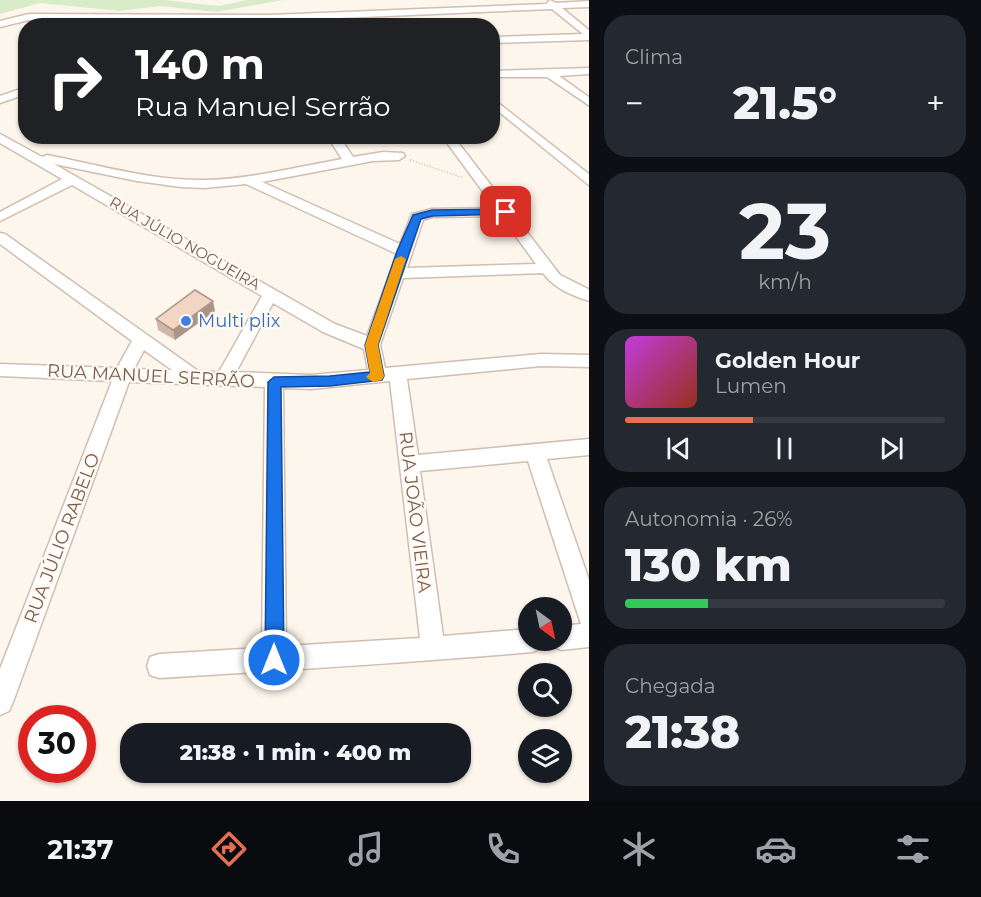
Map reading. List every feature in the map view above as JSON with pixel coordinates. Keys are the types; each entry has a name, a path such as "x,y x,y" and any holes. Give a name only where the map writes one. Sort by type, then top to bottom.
{"street":[{"path":"381,18 475,15 550,3 589,4"},
{"path":"550,3 589,35"},
{"path":"0,24 18,19"},
{"path":"500,40 589,36"},
{"path":"500,74 589,71"},
{"path":"549,74 589,102"},
{"path":"0,100 18,93"},
{"path":"500,108 589,181"},
{"name":"RUA JÚLIO NOGUEIRA","path":"0,138 329,328 372,345"},
{"path":"338,144 349,161"},
{"path":"453,144 546,268 563,285 589,296"},
{"path":"33,156 174,184 204,185 249,181 349,161 399,156"},
{"path":"0,217 73,179"},
{"path":"249,181 403,251"},
{"path":"378,376 372,345 403,251 417,217 423,214 506,212"},
{"path":"0,237 196,379"},
{"path":"397,273 546,268"},
{"path":"223,380 271,293"},
{"name":"RUA JÚLIO RABELO","path":"0,702 123,374 141,339"},
{"name":"RUA MANUEL SERRÃO","path":"0,370 274,382 330,381 541,360 589,361"},
{"name":"RUA JOÃO VIEIRA","path":"398,374 433,650"},
{"path":"274,382 274,660"},
{"path":"408,464 589,447"},
{"path":"535,452 589,615"},
{"path":"572,637 589,635"},
{"path":"159,666 433,650 518,642"}],"path":[{"path":"399,156 464,178"}],"green space":[{"path":"0,0 164,0 219,6 247,0 283,0 216,12 160,6 120,11 40,3 0,14"}],"building":[{"path":"195,290 213,301 173,330 156,319"}],"slow traffic":[{"path":"373,377 378,376 372,345 401,259"}],"place":[{"name":"Multi plix","path":"186,321"}],"route":[{"path":"274,660 274,382 330,381 378,376 372,345 403,251 417,217 432,213 506,212"}]}
